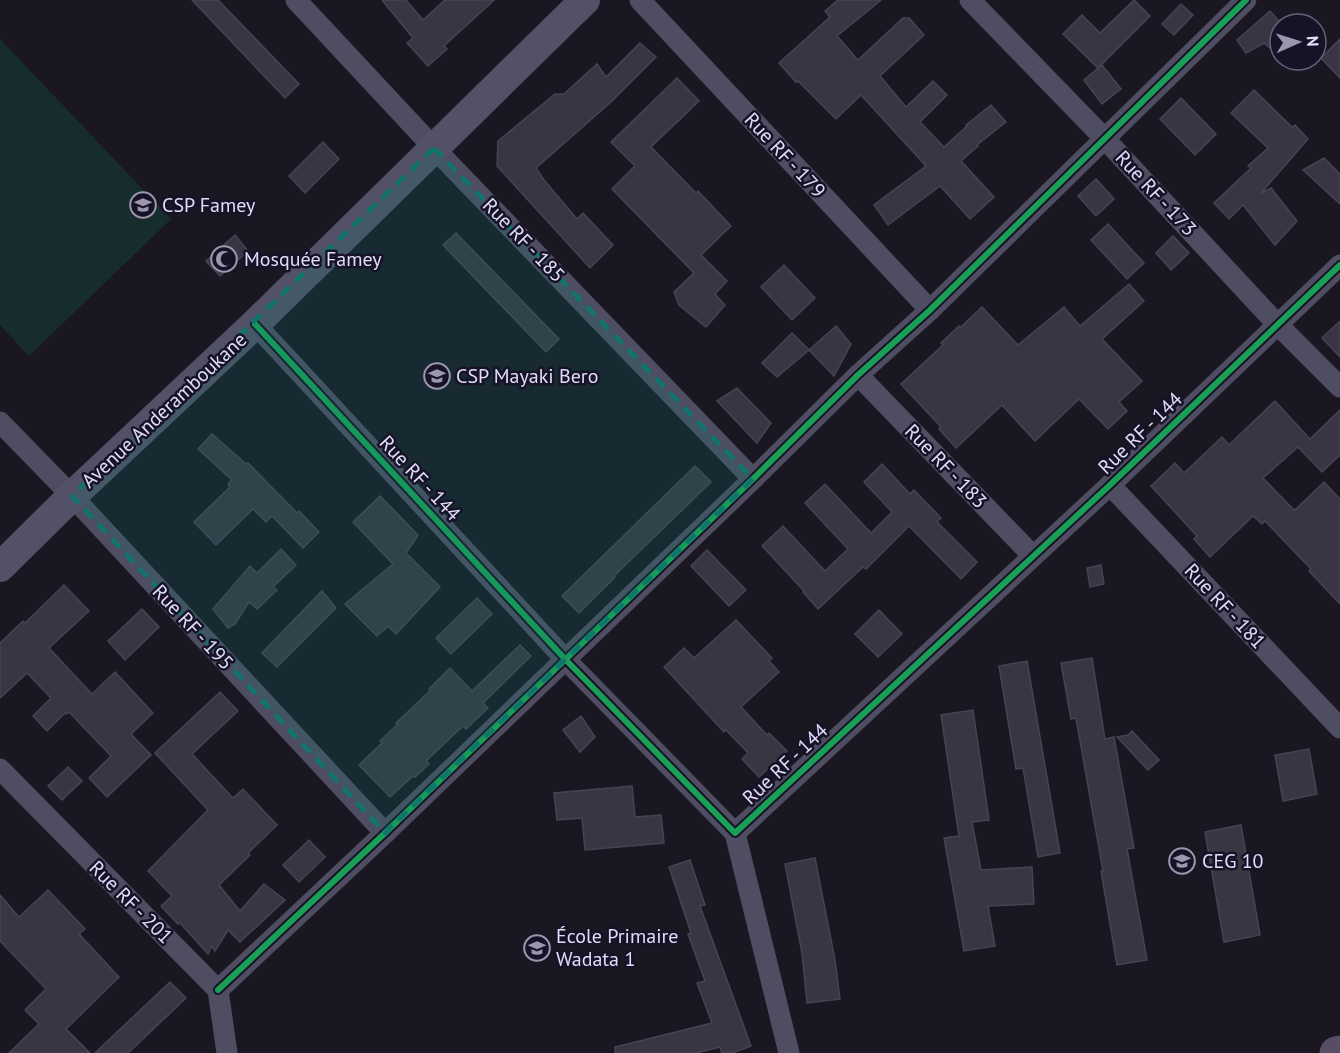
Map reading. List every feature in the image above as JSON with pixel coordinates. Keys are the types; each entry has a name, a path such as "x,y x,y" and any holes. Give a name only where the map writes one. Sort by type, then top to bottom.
{"street":[{"name":"Rue RF - 185","path":"296,0 434,148 753,479"},
{"name":"Avenue Anderamboukane","path":"0,567 255,324 585,0"},
{"name":"Rue RF - 179","path":"640,0 930,310"},
{"name":"Rue RF - 173","path":"970,0 1104,138 1278,325 1340,387"},
{"path":"227,1053 218,990 385,833 858,375 930,310 1246,0"},
{"name":"Rue RF - 144","path":"255,324 565,659 735,833 1110,485 1340,265"},
{"name":"Rue RF - 183","path":"858,375 1033,556"},
{"name":"Rue RF - 195","path":"0,422 72,496 385,833"},
{"name":"Rue RF - 181","path":"1110,485 1340,728"},
{"name":"Rue RF - 201","path":"0,769 218,990"},
{"path":"735,833 789,1053"}],"highlighted area":[{"path":"434,148 753,479 385,833 72,496"}],"green space":[{"path":"0,39 171,219 29,356 0,325"}],"building":[{"path":"192,0 218,0 299,84 285,98"},
{"path":"382,0 406,0 423,20 445,0 494,0 444,46 447,49 428,66 407,43 413,38"},
{"path":"838,0 881,0 837,36 858,60 903,18 909,18 924,35 880,76 906,107 933,81 947,95 920,122 944,147 991,105 1006,122 961,161 994,197 970,219 940,186 888,225 874,205 926,166 861,95 836,119 779,63 830,17 825,11"},
{"path":"1134,0 1150,16 1098,68 1063,34 1082,15 1100,33"},
{"path":"1181,4 1193,15 1174,35 1162,24"},
{"path":"1268,13 1268,46 1264,43 1246,53 1237,40"},
{"path":"1340,39 1340,78 1328,65 1328,51"},
{"path":"640,43 656,57 612,101 536,168 577,219 583,213 613,245 590,268 497,166 498,141 555,94 564,94 597,64 606,77"},
{"path":"1102,65 1121,89 1102,104 1084,80"},
{"path":"677,78 699,101 651,147 731,226 701,255 727,281 715,294 725,305 706,327 679,305 674,292 694,273 612,189 635,166 611,142"},
{"path":"1254,90 1292,127 1295,125 1308,139 1261,193 1271,188 1297,221 1275,245 1243,205 1229,219 1214,203 1251,168 1248,166 1268,148 1231,113"},
{"path":"1181,98 1216,134 1195,155 1160,119"},
{"path":"323,142 339,159 305,193 289,176"},
{"path":"1324,158 1340,174 1340,204 1303,170"},
{"path":"1096,179 1114,199 1096,216 1078,196"},
{"path":"1108,224 1144,263 1127,279 1091,240"},
{"path":"456,233 559,339 546,352 443,245"},
{"path":"235,235 248,251 220,276 206,261"},
{"path":"1173,236 1189,253 1171,270 1156,253"},
{"path":"784,265 815,298 792,320 761,287"},
{"path":"1129,284 1144,301 1102,339 1142,381 1119,402 1127,411 1108,429 1079,399 1035,441 1002,405 956,448 939,429 941,427 901,384 943,345 941,343 982,307 1018,345 1064,307 1080,326"},
{"path":"1340,321 1340,357 1322,338"},
{"path":"836,326 851,344 834,376 809,350"},
{"path":"792,333 809,350 777,377 762,363"},
{"path":"737,388 771,423 757,443 717,401"},
{"path":"1275,401 1310,439 1340,410 1340,455 1322,472 1298,447 1263,478 1294,510 1324,482 1340,499 1340,604 1309,571 1311,569 1265,521 1262,524 1253,516 1210,557 1194,539 1197,536 1151,486 1175,463 1184,473 1222,437 1229,445"},
{"path":"212,434 246,464 248,463 319,532 303,548 272,516 266,522 253,509 216,545 194,522 230,487 228,484 232,480 198,449"},
{"path":"882,464 910,494 914,490 941,518 937,522 977,562 961,579 909,526 866,569 863,567 818,609 762,546 783,526 825,571 848,549 805,503 825,484 871,533 892,512 864,482"},
{"path":"695,466 711,482 579,613 562,596"},
{"path":"380,496 418,535 406,553 440,587 396,634 388,626 377,636 345,604 393,564 353,522"},
{"path":"281,549 296,565 273,587 277,590 257,609 249,602 235,624 228,628 213,609 250,566 257,573"},
{"path":"707,550 746,590 729,606 691,566"},
{"path":"1101,565 1104,584 1090,587 1087,568"},
{"path":"64,585 89,611 49,648 92,694 115,672 153,713 131,734 151,755 107,797 89,778 111,756 69,712 65,713 47,731 33,716 51,698 27,673 0,698 0,643 23,621 25,623"},
{"path":"322,591 336,608 277,667 262,653"},
{"path":"477,598 492,614 451,654 436,638"},
{"path":"142,609 159,627 125,660 108,641"},
{"path":"879,610 902,634 878,657 855,634"},
{"path":"736,620 772,658 769,661 779,672 741,707 767,735 769,733 787,751 759,777 742,759 748,753 726,730 724,732 664,667 684,648 694,658"},
{"path":"520,645 531,656 483,703 488,708 466,729 463,726 426,761 429,764 390,797 359,765 450,668 472,691"},
{"path":"1092,658 1105,739 1114,737 1134,848 1127,849 1147,960 1117,965 1076,718 1071,719 1061,663"},
{"path":"1027,661 1060,853 1038,857 1023,768 1016,769 999,666"},
{"path":"220,692 238,711 192,754 233,798 243,789 277,825 219,885 240,911 264,884 285,900 240,942 228,930 215,951 212,946 208,954 161,906 172,896 148,871 208,810 155,753"},
{"path":"973,710 989,820 972,822 981,870 1032,867 1034,904 988,906 995,946 964,951 944,838 959,836 941,715"},
{"path":"581,716 595,737 580,752 563,730"},
{"path":"1132,731 1159,760 1148,770 1117,737 1128,735"},
{"path":"1309,749 1317,794 1283,801 1275,755"},
{"path":"68,767 82,781 62,800 48,786"},
{"path":"632,786 635,817 661,815 664,843 585,850 582,818 557,820 554,793"},
{"path":"1241,825 1260,935 1224,942 1205,832"},
{"path":"309,840 325,857 299,882 283,865"},
{"path":"815,858 835,960 840,999 807,1003 802,953 785,864"},
{"path":"690,860 705,905 700,906 751,1046 732,1053 722,1053 720,1047 696,1053 615,1053 615,1047 712,1023 697,983 705,981 688,934 691,933 669,867"},
{"path":"48,890 85,929 79,934 119,977 66,1029 90,1053 9,1053 39,1024 25,1010 46,989 0,941 0,895 19,917"},
{"path":"170,982 186,998 128,1053 95,1053"}],"cycle path":[{"path":"218,990 385,833 858,375 930,310 1246,0"},
{"path":"255,324 565,659 735,833 1110,485 1340,265"}],"place":[{"name":"CSP Famey","path":"143,205"},
{"name":"Mosquée Famey","path":"224,259"},
{"name":"CSP Mayaki Bero","path":"437,376"},
{"name":"CEG 10","path":"1182,861"},
{"name":"École Primaire Wadata 1","path":"537,948"}]}
